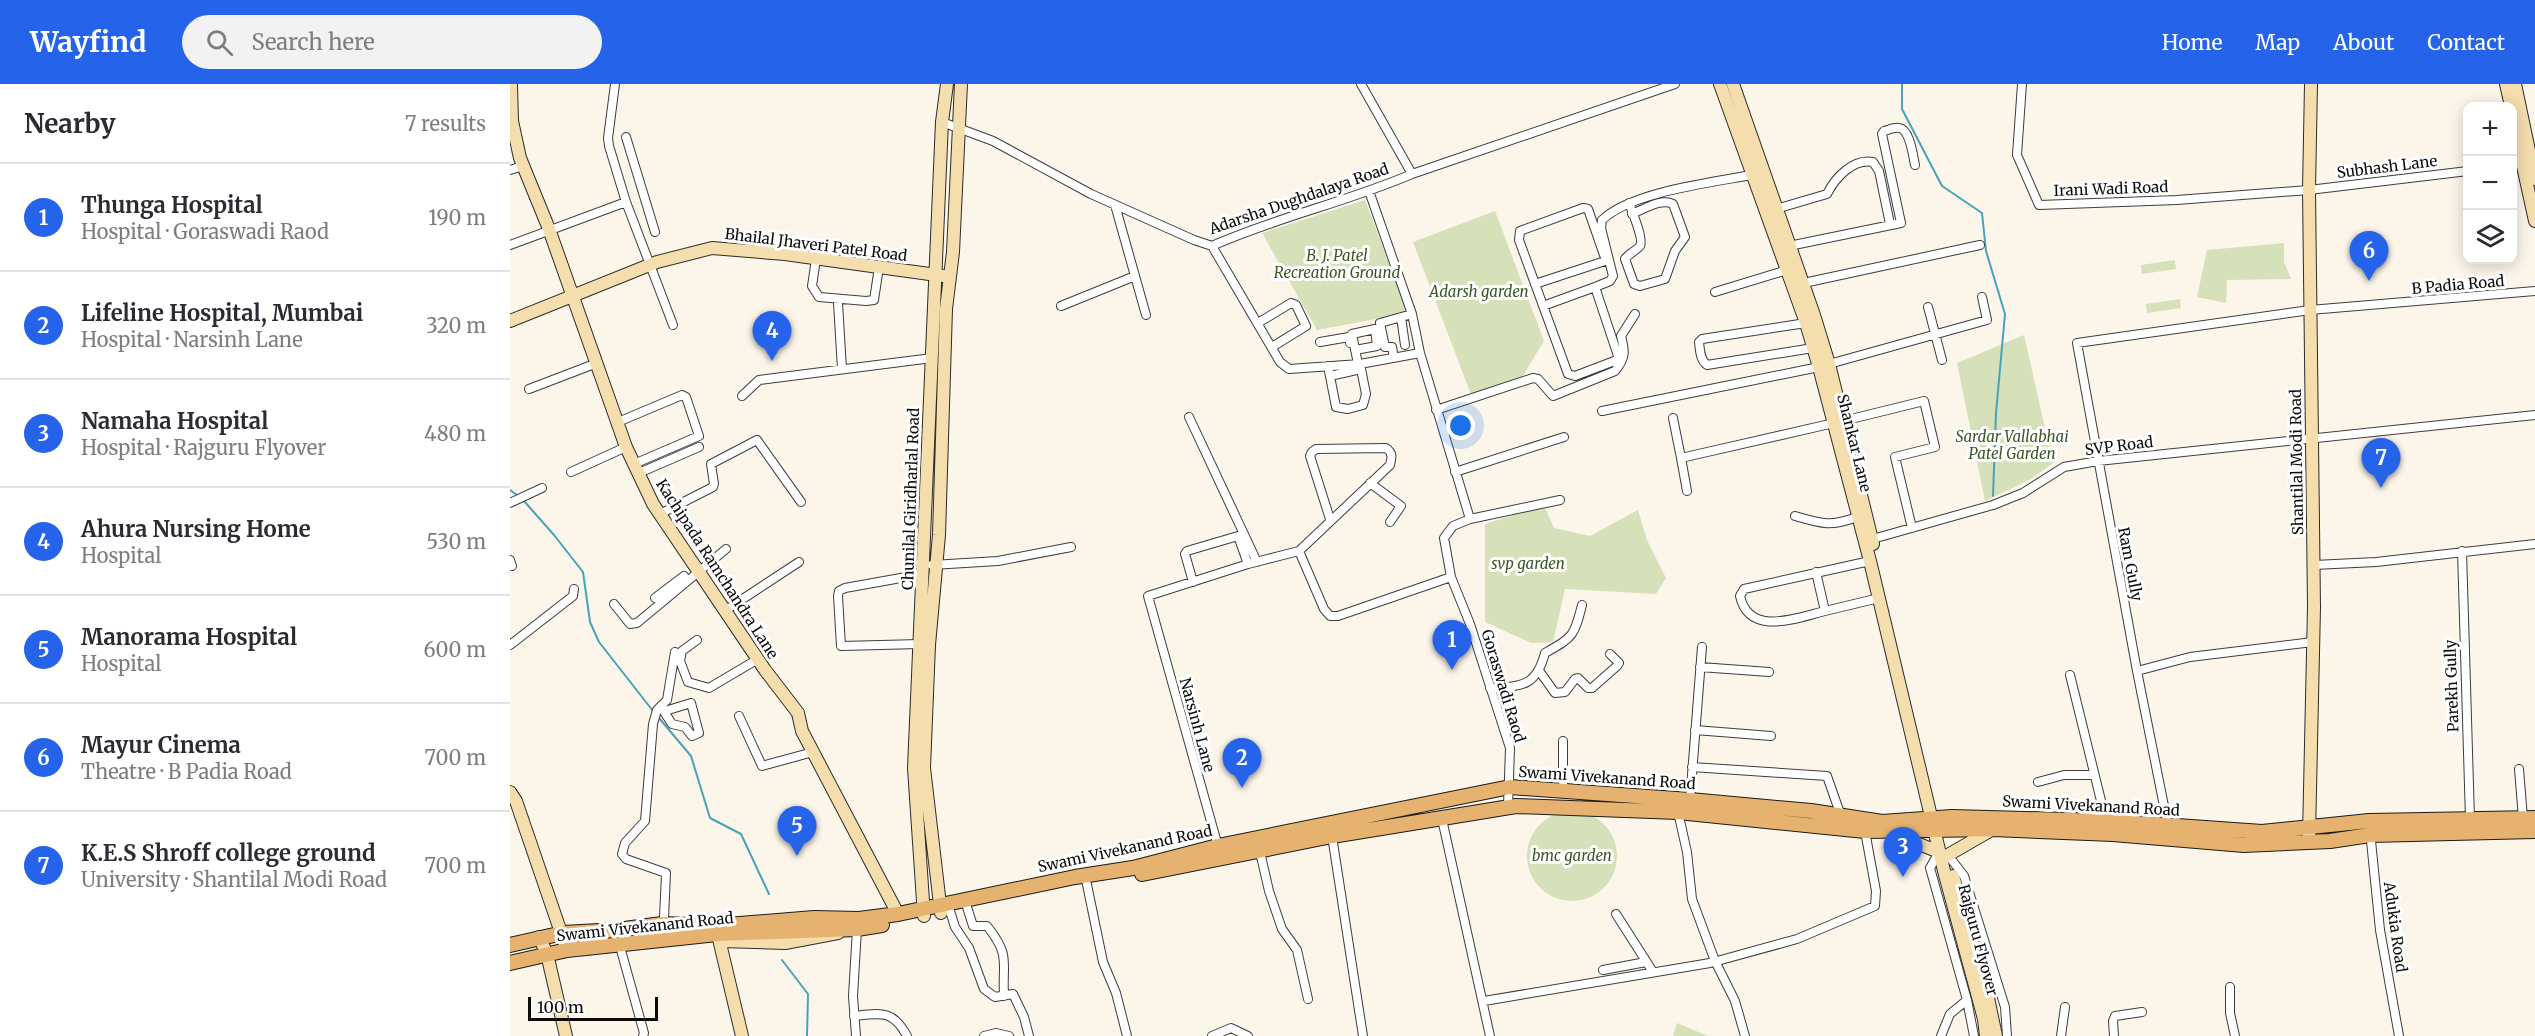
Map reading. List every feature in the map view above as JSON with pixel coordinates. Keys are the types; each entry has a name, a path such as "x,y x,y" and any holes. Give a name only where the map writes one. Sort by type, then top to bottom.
{"main road":[{"name":"Kachipada Ramchandra Lane","path":"511,84 512,121 523,166 549,229 626,447 636,469 660,514 758,659 798,713 802,731 898,914"},
{"name":"Chunilal Giridharlal Road","path":"944,910 924,768 929,645 927,568 932,358 942,122 947,84"},
{"name":"Chunilal Giridharlal Road","path":"924,913 914,768 920,644 946,309 951,277 961,84"},
{"name":"Shankar Lane","path":"1720,84 1758,174 1776,209 1790,246 1813,348 1824,366"},
{"name":"Shankar Lane","path":"1733,84 1787,270 1798,284 1824,366 1938,823"},
{"name":"Shantilal Modi Road","path":"2309,834 2314,565 2309,190 2311,84"},
{"path":"2506,84 2510,102"},
{"path":"2515,84 2522,164 2535,179"},
{"path":"2517,140 2535,221"},
{"name":"Bhailal Jhaveri Patel Road","path":"510,321 651,264 712,248 951,277"},
{"name":"Shankar Lane","path":"1838,422 1857,517 1868,540 1870,561 1879,598 1938,823"},
{"name":"Swami Vivekanand Road","path":"510,963 662,924 753,943 785,943 815,939 924,913 967,907 1133,867 1220,853 1510,787 1811,811 1882,822 2106,821 2240,832 2309,834 2330,841 2370,836 2535,831"},
{"path":"510,792 516,801 567,950"},
{"name":"Swami Vivekanand Road","path":"1220,853 1260,852 1332,836 1508,807 1678,812 1865,831 1889,832 1938,823 1993,829 2113,834 2244,844 2309,834 2369,821 2529,818"},
{"name":"Rajguru Flyover","path":"1938,823 1986,1036"},
{"path":"1889,832 1944,854 1993,829"},
{"name":"Rajguru Flyover","path":"1949,874 1987,993 1996,1036"},
{"name":"Swami Vivekanand Road","path":"944,910 1085,879"},
{"name":"Swami Vivekanand Road","path":"510,945 563,933 663,940 717,934 814,918 860,919 924,913"},
{"name":"Swami Vivekanand Road","path":"717,934 857,929"},
{"path":"717,934 742,1036"},
{"path":"539,937 547,954 566,1036"}],"street":[{"path":"615,84 608,138 626,202 673,325"},
{"path":"1361,84 1412,174"},
{"name":"Adarsha Dughdalaya Road","path":"942,122 993,141 1115,205 1212,246 1239,234 1675,84"},
{"name":"Irani Wadi Road","path":"2022,84 2017,155 2039,205 2177,200 2309,190"},
{"path":"1790,246 1901,221 1882,134 1884,131 1903,129 1915,165"},
{"path":"627,137 655,232"},
{"path":"1776,209 1827,194 1837,177 1860,162 1868,161 1873,162 1879,171 1890,224"},
{"path":"510,170 523,166"},
{"name":"Subhash Lane","path":"2309,190 2463,172"},
{"path":"1597,218 1629,203 1687,186 1758,174"},
{"path":"1369,191 1412,314 1436,410 1470,519 1560,500"},
{"path":"1629,203 1632,214 1641,240 1640,246 1625,259 1634,284 1640,286 1665,279 1675,251 1682,245 1685,237 1673,204 1667,201 1661,202 1632,214"},
{"path":"510,245 626,202"},
{"path":"1115,205 1146,315"},
{"path":"1543,306 1595,288 1610,281 1613,276 1588,209 1583,208 1520,231 1519,240 1543,306 1568,374 1575,376 1617,360 1618,356 1595,288"},
{"path":"1607,215 1602,220 1601,228 1609,255 1608,260"},
{"path":"1798,284 1980,245"},
{"path":"1212,246 1280,362 1289,369 1359,365"},
{"path":"816,259 812,286 819,297 874,300 879,267"},
{"path":"1535,284 1608,260"},
{"path":"1715,292 1787,270"},
{"path":"1062,306 1135,276"},
{"name":"B Padia Road","path":"2098,461 2078,343 2310,310 2535,291"},
{"path":"1602,411 1824,366 1987,320 1982,297"},
{"path":"838,303 842,369"},
{"path":"1258,323 1291,303 1296,305 1306,326 1272,347"},
{"path":"1928,307 1942,360"},
{"path":"1398,346 1385,347 1380,323 1412,314"},
{"path":"1436,410 1533,378 1538,379 1552,396 1615,371 1625,354 1621,336 1635,314"},
{"path":"1394,358 1398,346 1401,317"},
{"path":"1806,323 1702,339 1699,342 1703,362 1707,365 1813,348"},
{"path":"1328,366 1336,407 1348,409 1363,405 1366,394 1353,332 1375,329 1378,361"},
{"path":"1320,342 1349,337 1359,365"},
{"path":"1355,350 1375,347"},
{"path":"1330,376 1359,365 1420,353"},
{"path":"742,396 759,380 932,358"},
{"path":"529,390 597,363"},
{"path":"618,422 682,395 686,397 699,436 636,469"},
{"path":"1681,458 1924,401 1935,447 1895,457 1912,528"},
{"name":"SVP Road","path":"1868,540 1994,505 2023,493 2064,467 2098,461 2535,415"},
{"path":"1189,417 1257,562"},
{"path":"1673,418 1687,491"},
{"path":"1455,472 1564,437"},
{"path":"660,514 713,487 711,464 757,440 801,502"},
{"path":"571,472 626,447"},
{"path":"636,469 699,447"},
{"path":"1248,564 1238,536 1187,551 1185,554 1193,582 1248,564 1299,551 1330,519 1390,465 1392,458 1390,451 1386,448 1316,449 1312,452 1310,456 1330,519"},
{"name":"Ram Gully","path":"2098,461 2168,826"},
{"path":"1370,483 1401,506 1390,522"},
{"path":"510,502 542,488"},
{"path":"1796,516 1836,525 1857,517"},
{"name":"Goraswadi Raod","path":"1470,519 1453,525 1444,538 1451,577 1470,624 1510,748 1508,807"},
{"path":"2314,565 2376,562 2535,544"},
{"path":"920,644 843,648 840,644 838,596 840,591 927,568 998,561 1071,547"},
{"path":"655,598 726,549"},
{"path":"1299,551 1324,609 1330,615 1338,616 1451,577"},
{"name":"Parekh Gully","path":"2462,551 2470,819"},
{"path":"1870,561 1744,589 1740,596 1741,603 1756,620 1766,623 1788,620 1879,598"},
{"path":"724,608 799,562"},
{"path":"614,604 630,624 637,623 698,568"},
{"path":"1816,572 1825,610"},
{"name":"Narsinh Lane","path":"1193,582 1148,596 1220,853"},
{"path":"510,645 573,596 573,589"},
{"path":"724,608 742,593"},
{"path":"1490,688 1513,686 1530,681 1540,672 1545,653 1567,640 1575,632 1582,605"},
{"path":"698,640 681,655 682,671 688,682 710,688 758,659"},
{"path":"2137,671 2190,657 2313,642"},
{"path":"1690,800 1702,647"},
{"path":"663,940 666,873 626,859 622,854 625,843 645,821 659,712 667,700 675,652"},
{"path":"1540,672 1555,693 1565,692 1578,678 1587,688 1592,688 1619,663 1610,654"},
{"path":"1700,667 1769,672"},
{"path":"2070,675 2106,821"},
{"path":"691,703 699,733 692,736 685,727 672,724 659,712 691,703"},
{"path":"739,716 762,766 813,752"},
{"path":"1695,730 1771,736"},
{"path":"1563,741 1563,791"},
{"path":"1692,767 1827,776 1841,816"},
{"path":"2519,769 2529,818"},
{"path":"2038,782 2064,775 2094,775"},
{"path":"1678,812 1687,852 1692,898 1715,961 1735,1001 1745,1036"},
{"path":"1442,819 1490,1036"},
{"name":"Adukia Road","path":"2369,821 2380,930 2399,1036"},
{"path":"1484,1001 1715,961 1797,939 1875,906 1876,891 1865,831"},
{"path":"1332,836 1363,1036"},
{"path":"1260,852 1269,891 1282,929 1297,950 1308,999"},
{"path":"1974,1036 1967,1000 1930,868 1944,854 1964,876 2004,1007 2007,1036"},
{"path":"1085,879 1103,962 1116,993 1126,1036"},
{"path":"967,907 973,926 987,926 1000,942 1005,957 1004,996"},
{"path":"944,910 969,948 984,989 995,997 1013,994 1024,1017 1029,1036"},
{"path":"1616,914 1648,973"},
{"path":"856,1036 853,996 857,929"},
{"path":"618,937 643,1036"},
{"path":"1605,980 1603,969 1644,963"},
{"path":"2230,987 2230,1013 2235,1036"},
{"path":"1941,1036 1950,1014 1967,1000"},
{"path":"2061,1036 2065,1007"},
{"path":"2114,1036 2115,1016 2142,1012"},
{"path":"854,1016 880,1014 892,1016 900,1023 908,1036"},
{"path":"1212,1036 1231,1028 1248,1036"},
{"path":"984,1036 996,1034 1009,1036"}],"green space":[{"name":"B. J. Patel Recreation Ground","path":"1365,200 1408,313 1317,330 1262,233"},
{"name":"Adarsh garden","path":"1495,211 1544,341 1521,379 1472,397 1413,242"},
{"path":"2284,243 2284,262 2291,279 2227,280 2226,303 2197,297 2207,250"},
{"path":"2175,260 2176,269 2142,274 2141,265"},
{"path":"2180,299 2181,308 2147,313 2146,304"},
{"name":"Sardar Vallabhai Patel Garden","path":"2024,335 2053,463 2031,479 1985,501 1957,363"},
{"name":"svp garden","path":"1544,505 1554,528 1590,536 1638,510 1647,540 1666,578 1656,594 1565,589 1553,642 1531,643 1485,622 1485,524"},
{"name":"bmc garden","path":"1572,811 1589,815 1604,824 1613,839 1617,856 1613,873 1604,888 1589,897 1572,901 1555,897 1540,888 1531,873 1527,856 1531,839 1540,824 1555,815"},
{"path":"1677,1023 1708,1036 1673,1036"}],"waterway":[{"path":"1902,84 1902,109 1942,186 1982,213 1986,251 2005,314 1996,413 1993,496"},
{"path":"510,490 520,497"},
{"path":"524,501 583,572 590,622 599,642 653,711"},
{"path":"659,718 691,756 710,818 741,834 769,894"},
{"path":"782,960 808,994 807,1036"}],"place":[{"name":"Mayur Cinema","path":"2369,281"},
{"name":"Ahura Nursing Home","path":"772,361"},
{"name":"K.E.S Shroff college ground","path":"2381,488"},
{"name":"Thunga Hospital","path":"1452,670"},
{"name":"Lifeline Hospital, Mumbai","path":"1242,788"},
{"name":"Manorama Hospital","path":"797,856"},
{"name":"Namaha Hospital","path":"1903,877"}]}
